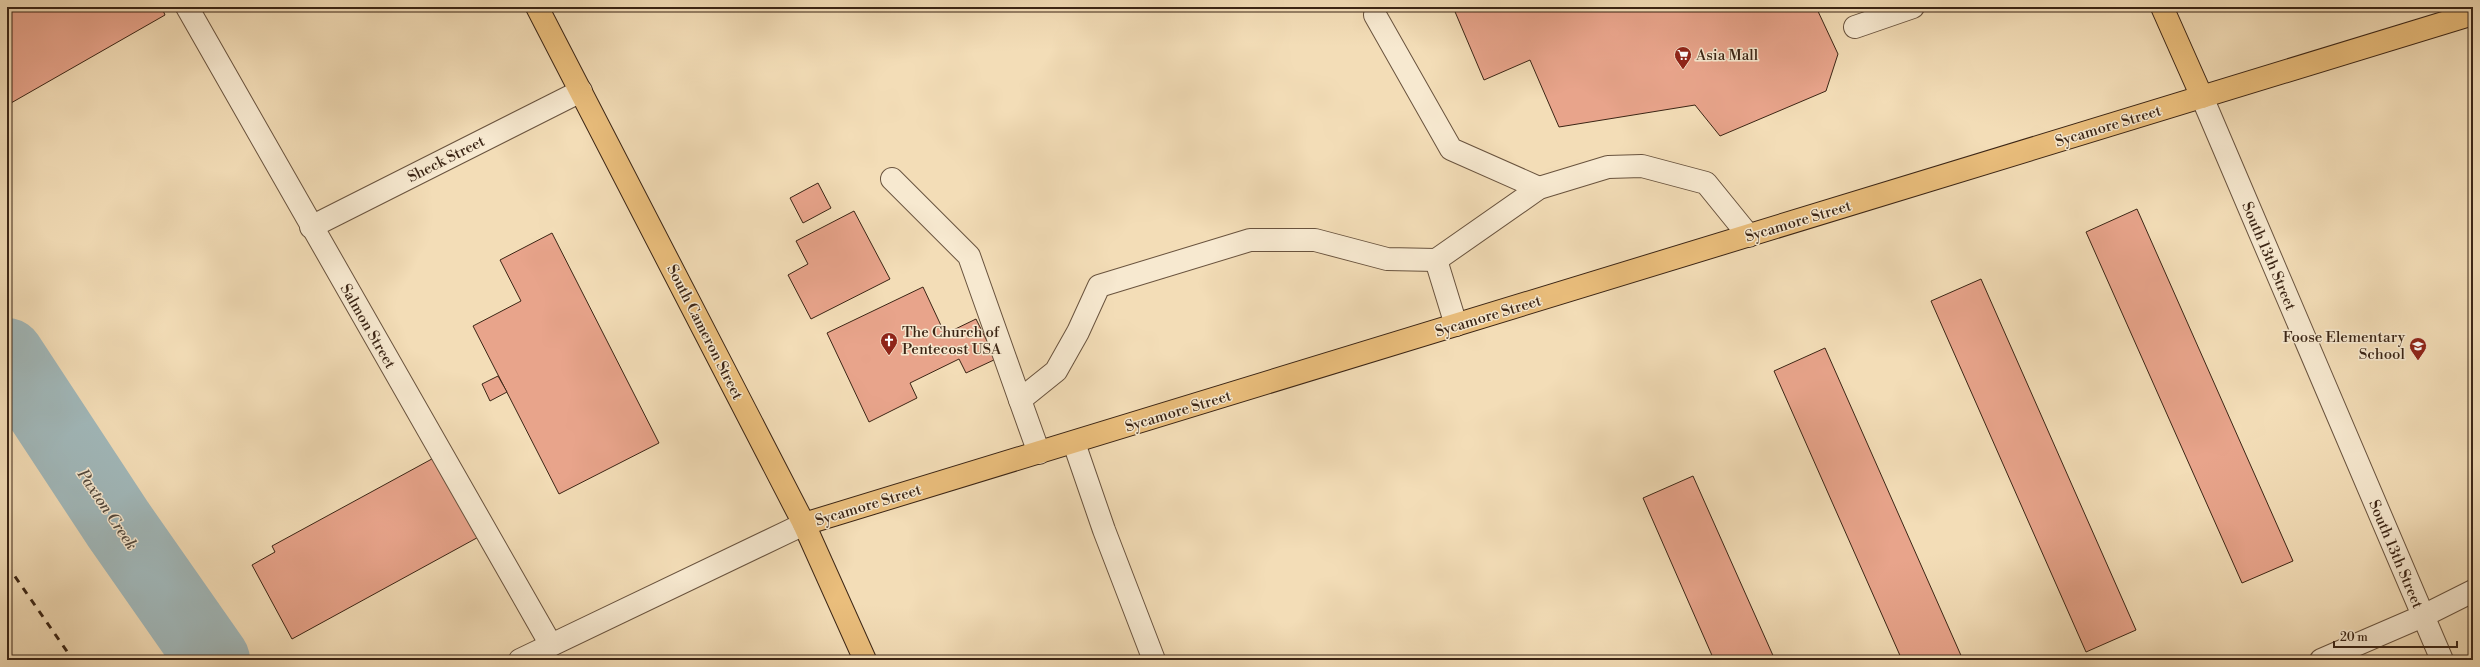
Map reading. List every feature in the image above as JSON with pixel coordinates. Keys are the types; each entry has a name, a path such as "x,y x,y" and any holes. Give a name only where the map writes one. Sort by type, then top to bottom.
{"main road":[{"name":"South Cameron Street","path":"537,7 804,524 865,660"},
{"name":"South 13th Street","path":"2162,7 2202,97"},
{"name":"Sycamore Street","path":"804,524 2473,14"}],"street":[{"name":"Salmon Street","path":"186,7 552,645"},
{"path":"1855,27 1913,7"},
{"path":"1375,15 1451,149 1539,188"},
{"name":"Sheck Street","path":"311,227 580,91"},
{"name":"South 13th Street","path":"2202,97 2442,660"},
{"path":"1020,400 1056,371 1078,332 1099,286 1250,240 1315,240 1387,259 1436,260 1539,188 1608,167 1642,166 1668,171 1706,182 1749,236"},
{"path":"892,179 969,256 1039,453"},
{"path":"1436,260 1456,326"},
{"path":"1074,442 1104,530 1154,660"},
{"name":"Sycamore Street","path":"520,660 804,524"},
{"path":"2321,660 2423,616 2473,590"}],"building":[{"path":"7,7 164,7 162,8 165,15 11,103 7,96"},
{"name":"Asia Mall","path":"1453,7 1816,7 1838,54 1826,91 1720,136 1695,105 1559,127 1530,60 1484,80"},
{"path":"818,183 831,208 803,223 790,198"},
{"path":"2137,209 2293,561 2242,583 2086,232"},
{"path":"854,211 890,279 811,319 788,275 808,264 796,241"},
{"path":"552,233 659,443 559,494 473,326 521,301 500,260"},
{"path":"2473,278 2473,315 2471,302"},
{"path":"1981,279 2136,630 2086,652 1931,301"},
{"path":"923,287 945,334 976,319 996,359 966,373 959,359 910,383 917,398 869,422 827,333"},
{"path":"1825,348 1963,660 1902,660 1774,371"},
{"path":"498,376 507,392 490,401 482,384"},
{"path":"441,454 484,534 292,639 252,565 275,552 272,546"},
{"path":"1693,476 1775,660 1714,660 1643,498"}],"waterway":[{"name":"Paxton Creek","path":"7,355 118,524 213,660"}],"railway":[{"path":"7,565 73,660"}],"place":[{"name":"Asia Mall","path":"1683,70"},
{"name":"The Church of Pentecost USA","path":"889,356"},
{"name":"Foose Elementary School","path":"2418,361"}]}
